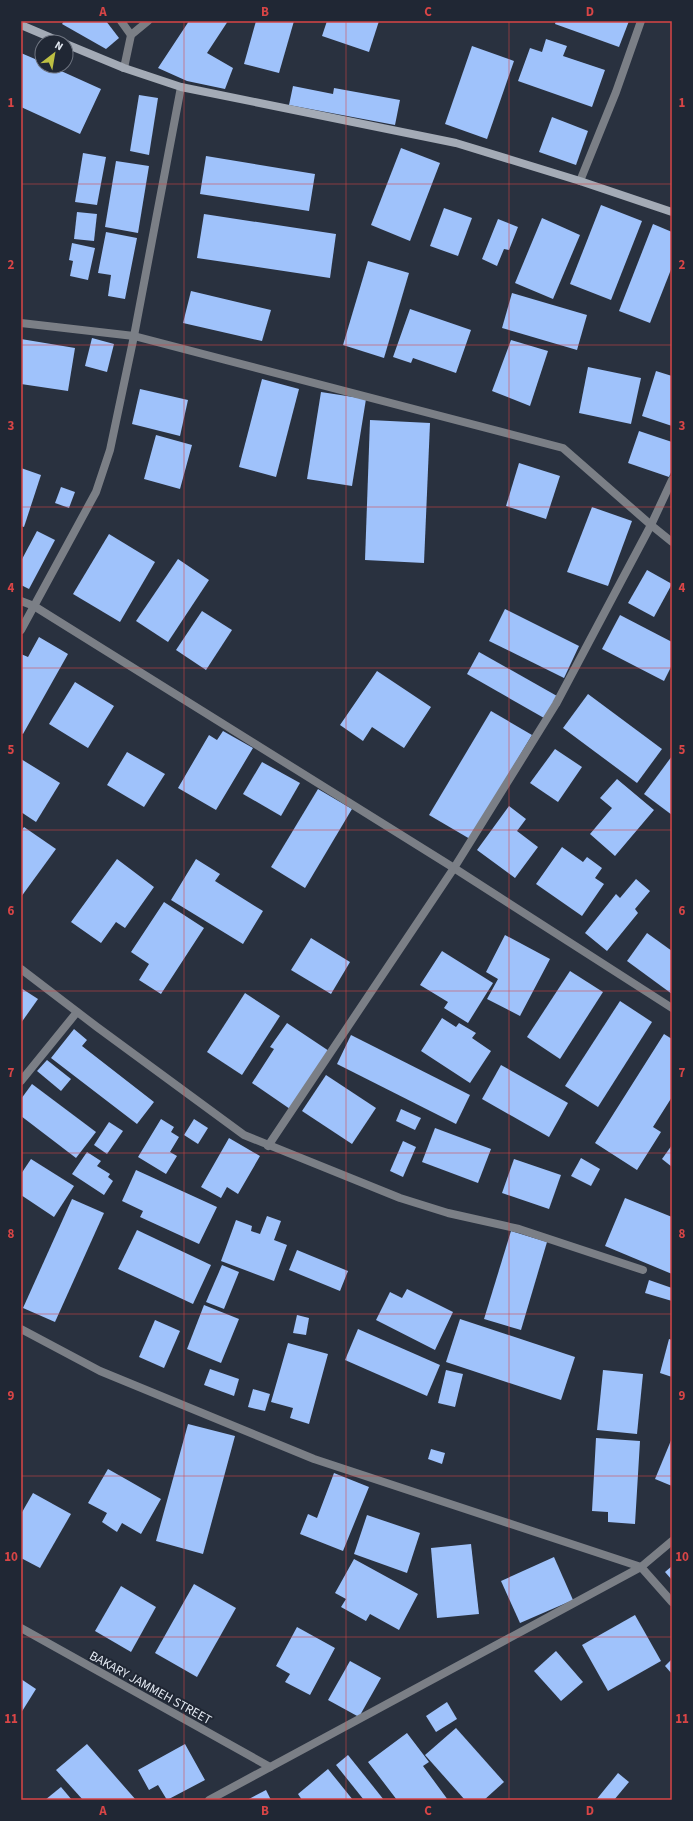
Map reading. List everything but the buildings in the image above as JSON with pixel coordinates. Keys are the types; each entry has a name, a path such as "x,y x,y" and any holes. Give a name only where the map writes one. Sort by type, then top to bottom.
{"street":[{"path":"121,21 132,35"},
{"path":"124,68 132,35 148,21"},
{"path":"580,181 616,92 641,21"},
{"path":"21,25 42,34"},
{"path":"74,47 124,68 181,87 456,143 580,181 672,212"},
{"path":"21,630 96,492 110,450 134,336 181,87"},
{"path":"21,323 134,336 563,448 672,542"},
{"path":"268,1146 454,868 556,704 651,525 672,480"},
{"path":"21,601 34,606 454,868 672,1008"},
{"path":"21,969 76,1012 244,1135 268,1146 400,1198 448,1213 519,1229 643,1270"},
{"path":"21,1081 76,1012"},
{"path":"21,1329 100,1371 314,1459 641,1567 672,1602"},
{"path":"209,1800 641,1567 672,1541"},
{"name":"BAKARY JAMMEH STREET","path":"21,1628 270,1767"}]}
